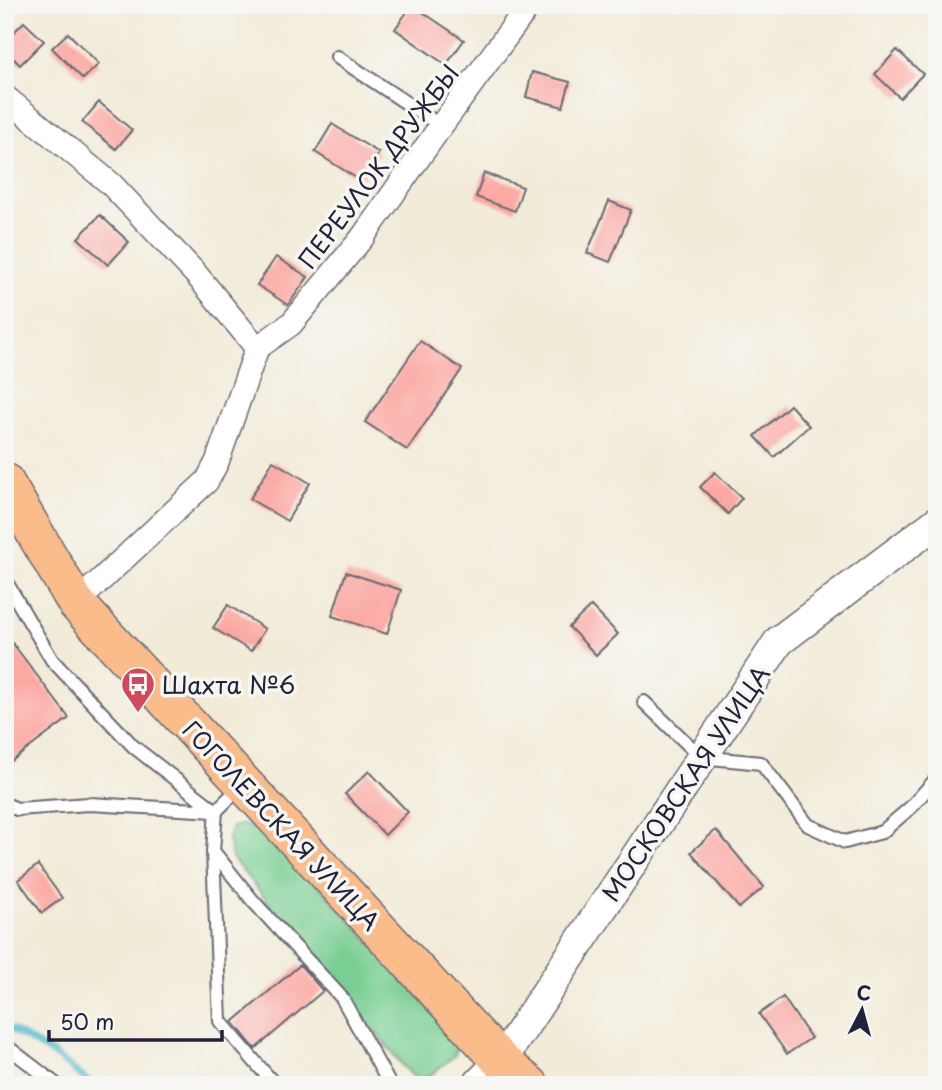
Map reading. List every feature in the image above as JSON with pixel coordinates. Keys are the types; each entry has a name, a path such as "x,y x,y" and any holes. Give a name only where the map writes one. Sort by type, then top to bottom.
{"main road":[{"name":"ГОГОЛЕВСКАЯ УЛИЦА","path":"5,482 76,603 243,784 489,1073 530,1085"}],"street":[{"name":"ПЕРЕУЛОК ДРУЖБЫ","path":"257,348 291,324 362,238 529,5"},
{"path":"5,97 111,184 195,273 257,348 217,462 207,481 76,603"},
{"name":"МОСКОВСКАЯ УЛИЦА","path":"489,1073 779,641 937,523"}],"lane":[{"path":"337,57 441,126"},
{"path":"5,580 52,660 134,747 216,811"},
{"path":"644,702 701,757 761,763 808,825 845,842 882,832 910,808 937,778"},
{"path":"243,784 216,811 213,851 220,1021 275,1085"},
{"path":"5,804 17,809 89,804 216,811"},
{"path":"213,851 253,901 342,998 390,1085"},
{"path":"5,1045 57,1085"}],"green space":[{"path":"244,824 258,831 323,890 453,1033 457,1045 455,1055 427,1078 414,1077 404,1067 232,858 228,839 232,827"}],"building":[{"path":"412,5 464,40 446,65 395,29"},
{"path":"24,22 44,41 20,65 5,50 5,41"},
{"path":"68,33 99,64 83,79 52,48"},
{"path":"897,50 923,74 900,98 875,74"},
{"path":"532,72 570,82 563,107 526,97"},
{"path":"99,102 132,130 116,149 82,122"},
{"path":"332,124 379,153 361,181 315,152"},
{"path":"484,173 523,187 515,211 476,197"},
{"path":"609,201 631,210 610,262 587,253"},
{"path":"100,215 129,242 108,265 78,238"},
{"path":"276,257 308,277 288,305 257,285"},
{"path":"420,341 462,369 407,450 365,422"},
{"path":"790,405 809,426 774,457 755,436"},
{"path":"273,461 310,483 287,521 250,499"},
{"path":"715,472 742,498 728,514 700,487"},
{"path":"346,572 401,590 387,634 332,616"},
{"path":"228,605 265,629 251,651 213,628"},
{"path":"591,606 618,634 596,655 569,627"},
{"path":"5,633 69,718 5,766"},
{"path":"369,771 408,812 385,835 345,794"},
{"path":"716,830 764,887 739,908 691,852"},
{"path":"38,865 62,898 42,913 18,880"},
{"path":"300,965 323,991 255,1049 233,1022"},
{"path":"783,997 811,1038 787,1054 759,1014"}],"waterway":[{"path":"5,1029 12,1030 53,1054 93,1085"}],"place":[{"name":"Шахта №6","path":"138,714"}]}
